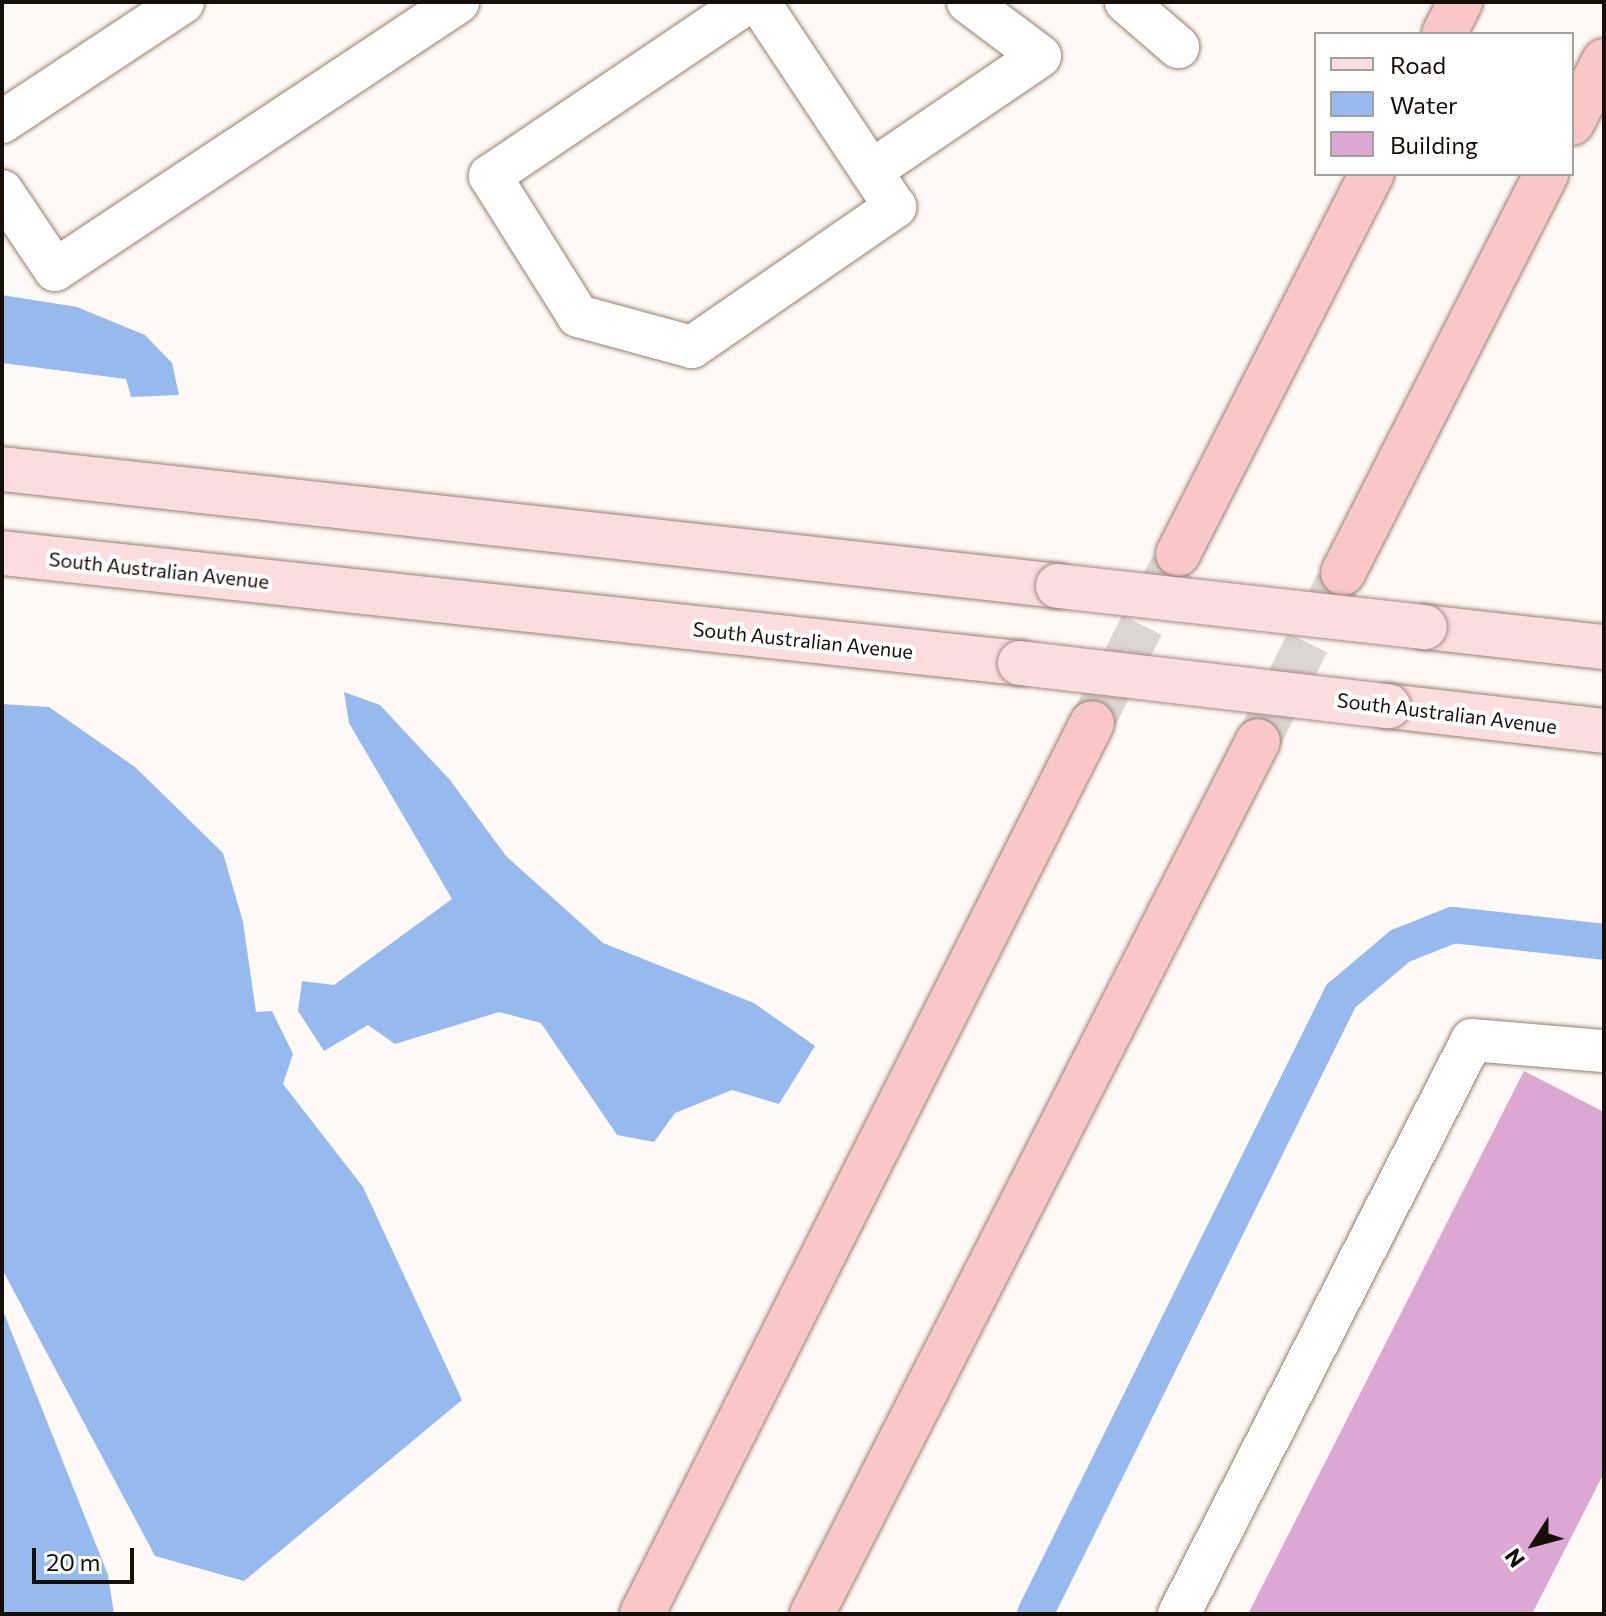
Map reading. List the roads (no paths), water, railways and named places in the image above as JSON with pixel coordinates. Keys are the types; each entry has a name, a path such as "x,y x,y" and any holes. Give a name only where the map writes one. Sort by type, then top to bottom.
{"highway":[{"path":"1574,119 1604,61"},
{"path":"1178,554 1371,176"},
{"path":"1343,573 1545,176"},
{"path":"642,1614 1092,723"},
{"path":"812,1614 1258,741"}],"main road":[{"path":"2,469 1604,647"},
{"name":"South Australian Avenue","path":"2,553 1020,663 1604,731"}],"street":[{"path":"2,122 183,2"},
{"path":"2,191 55,270 458,2"},
{"path":"748,2 490,176 578,316 692,347 895,207 759,2"},
{"path":"871,171 1040,56 968,2"},
{"path":"1126,2 1178,47"},
{"path":"1179,1614 1472,1040 1604,1051"}],"water":[{"path":"2,295 77,307 145,335 172,363 179,395 131,397 126,379 2,363"},
{"path":"344,692 380,705 450,780 506,856 603,943 754,1003 815,1046 779,1104 732,1090 675,1113 654,1142 617,1135 541,1023 499,1012 395,1044 368,1025 324,1051 298,1011 302,981 334,985 452,899 349,723"},
{"path":"2,704 49,707 135,767 223,853 243,922 256,1012 272,1011 293,1054 283,1084 363,1187 462,1400 244,1581 155,1556 2,1269"},
{"path":"2,1308 108,1575 114,1614 2,1614"}],"waterway":[{"path":"1035,1614 1341,996 1400,946 1453,925 1604,942"}],"tunnel":[{"path":"1092,723 1178,554"},
{"path":"1258,741 1338,582"}]}
